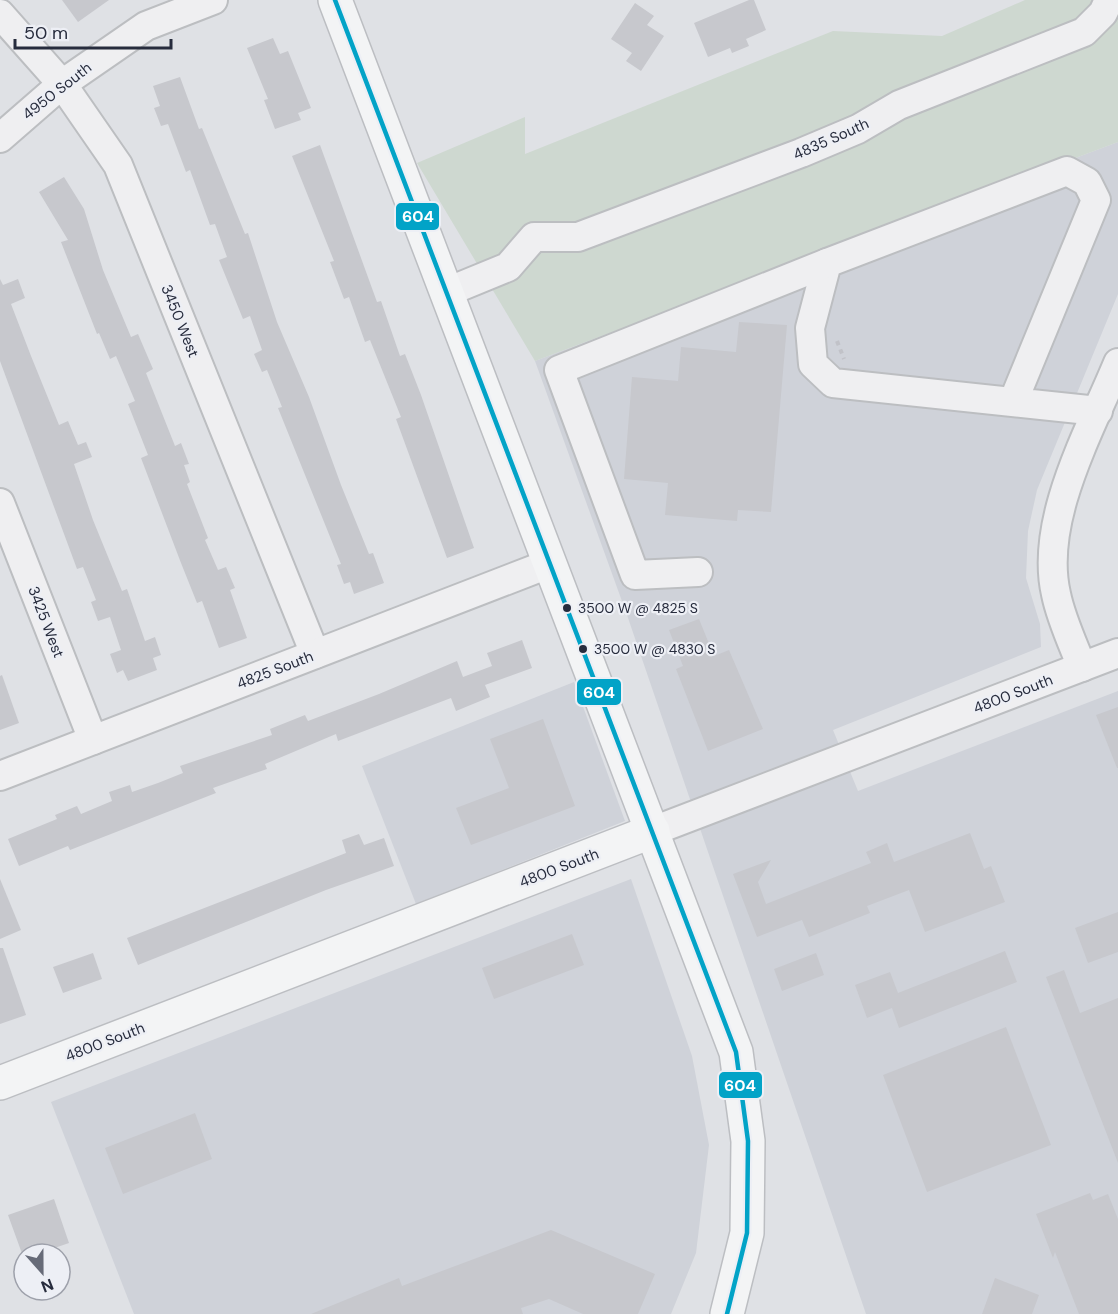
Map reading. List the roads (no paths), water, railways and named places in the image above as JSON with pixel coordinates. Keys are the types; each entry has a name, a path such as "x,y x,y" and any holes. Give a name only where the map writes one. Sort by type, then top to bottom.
{"main road":[{"path":"335,0 736,1052 748,1141 747,1233 727,1314"},
{"name":"4800 South","path":"0,1083 653,831"}],"street":[{"name":"4950 South","path":"0,138 62,84 146,26 213,0"},
{"name":"4835 South","path":"447,292 508,267 534,237 578,237 801,153 858,129 899,105 1084,32 1103,13 1109,0"},
{"name":"3450 West","path":"0,14 62,84 118,165 315,654"},
{"path":"698,572 636,574 559,370 827,263 1067,171 1087,182 1096,200 1013,402"},
{"path":"827,263 810,328 813,364 833,383 1098,411"},
{"path":"1082,668 1055,593 1053,545 1064,495 1118,363"},
{"name":"3425 West","path":"0,503 93,740"},
{"name":"4825 South","path":"0,776 551,563"},
{"name":"4800 South","path":"653,831 1118,654"}],"place":[{"name":"3500 W @ 4825 S","path":"567,608"},
{"name":"3500 W @ 4830 S","path":"583,649"}]}
